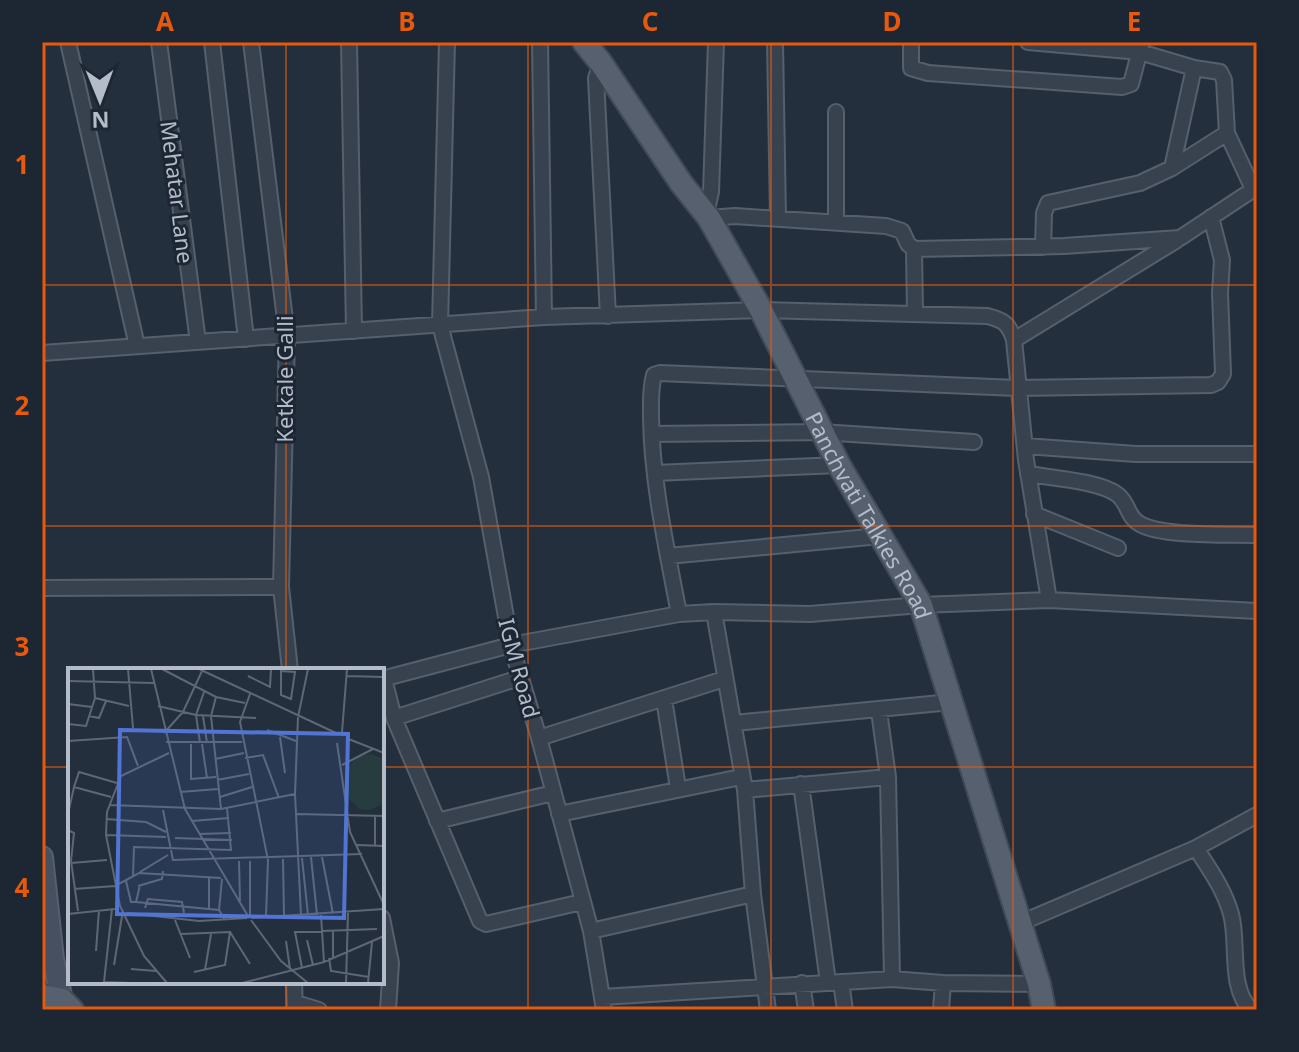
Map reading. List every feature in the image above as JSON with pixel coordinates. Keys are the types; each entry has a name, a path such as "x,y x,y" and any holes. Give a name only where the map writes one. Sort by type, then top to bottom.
{"main road":[{"name":"Panchvati Talkies Road","path":"584,42 681,183 706,214 761,310 839,465 921,605 1039,984 1044,1010"},
{"path":"42,857 59,1002"}],"street":[{"path":"68,42 137,346"},
{"name":"Mehatar Lane","path":"159,42 198,342"},
{"path":"212,42 246,339"},
{"name":"Ketkale Galli","path":"251,42 287,336 281,587 290,668"},
{"path":"349,42 354,331"},
{"name":"IGM Road","path":"447,42 440,325 481,477 511,645 591,931 603,1003"},
{"path":"540,42 544,317"},
{"path":"716,42 711,192 706,214 886,226 902,231 914,249 1043,247 1180,238"},
{"path":"775,42 778,218"},
{"path":"911,42 911,68 928,73 1122,87 1131,84 1141,47"},
{"path":"1014,340 1255,188 1227,133 1224,80 1220,72 1194,68 1141,47 1028,42"},
{"path":"601,63 596,78 608,316"},
{"path":"1172,168 1194,68"},
{"path":"836,112 836,223"},
{"path":"1043,247 1044,213 1048,203 1140,183 1172,168 1227,133"},
{"path":"679,614 655,473 651,384 654,375 1017,388 1211,385 1218,382 1223,374 1222,260 1211,217"},
{"path":"914,249 915,313"},
{"path":"42,353 544,317 761,310 987,316 1009,325 1014,340 1028,474 1049,600"},
{"path":"652,434 821,432 974,442"},
{"path":"1025,446 1136,454 1257,454"},
{"path":"655,473 839,465"},
{"path":"1028,474 1096,486 1116,493 1124,501 1130,517 1142,526 1180,532 1257,535"},
{"path":"1034,514 1118,548"},
{"path":"668,556 880,536"},
{"path":"42,588 281,587"},
{"path":"384,679 511,645 679,614 810,614 921,605 1049,600 1257,611"},
{"path":"714,612 743,783 768,1010"},
{"path":"394,718 519,678"},
{"path":"539,738 724,679"},
{"path":"384,683 394,718 480,921 486,924 582,902"},
{"path":"664,699 678,788"},
{"path":"734,723 951,702"},
{"path":"879,711 888,777 892,979"},
{"path":"559,814 678,788 743,783 801,784 888,777"},
{"path":"801,784 835,982 845,1010"},
{"path":"437,821 553,793"},
{"path":"1018,924 1196,848 1257,815"},
{"path":"1196,848 1228,902 1237,977 1242,995 1251,1010"},
{"path":"591,931 753,894"},
{"path":"384,928 391,963 388,1010"},
{"path":"603,1003 765,985 892,979 1039,984"},
{"path":"802,983 806,1010"},
{"path":"941,1010 943,983"},
{"path":"294,984 295,1007 319,1010"}]}
